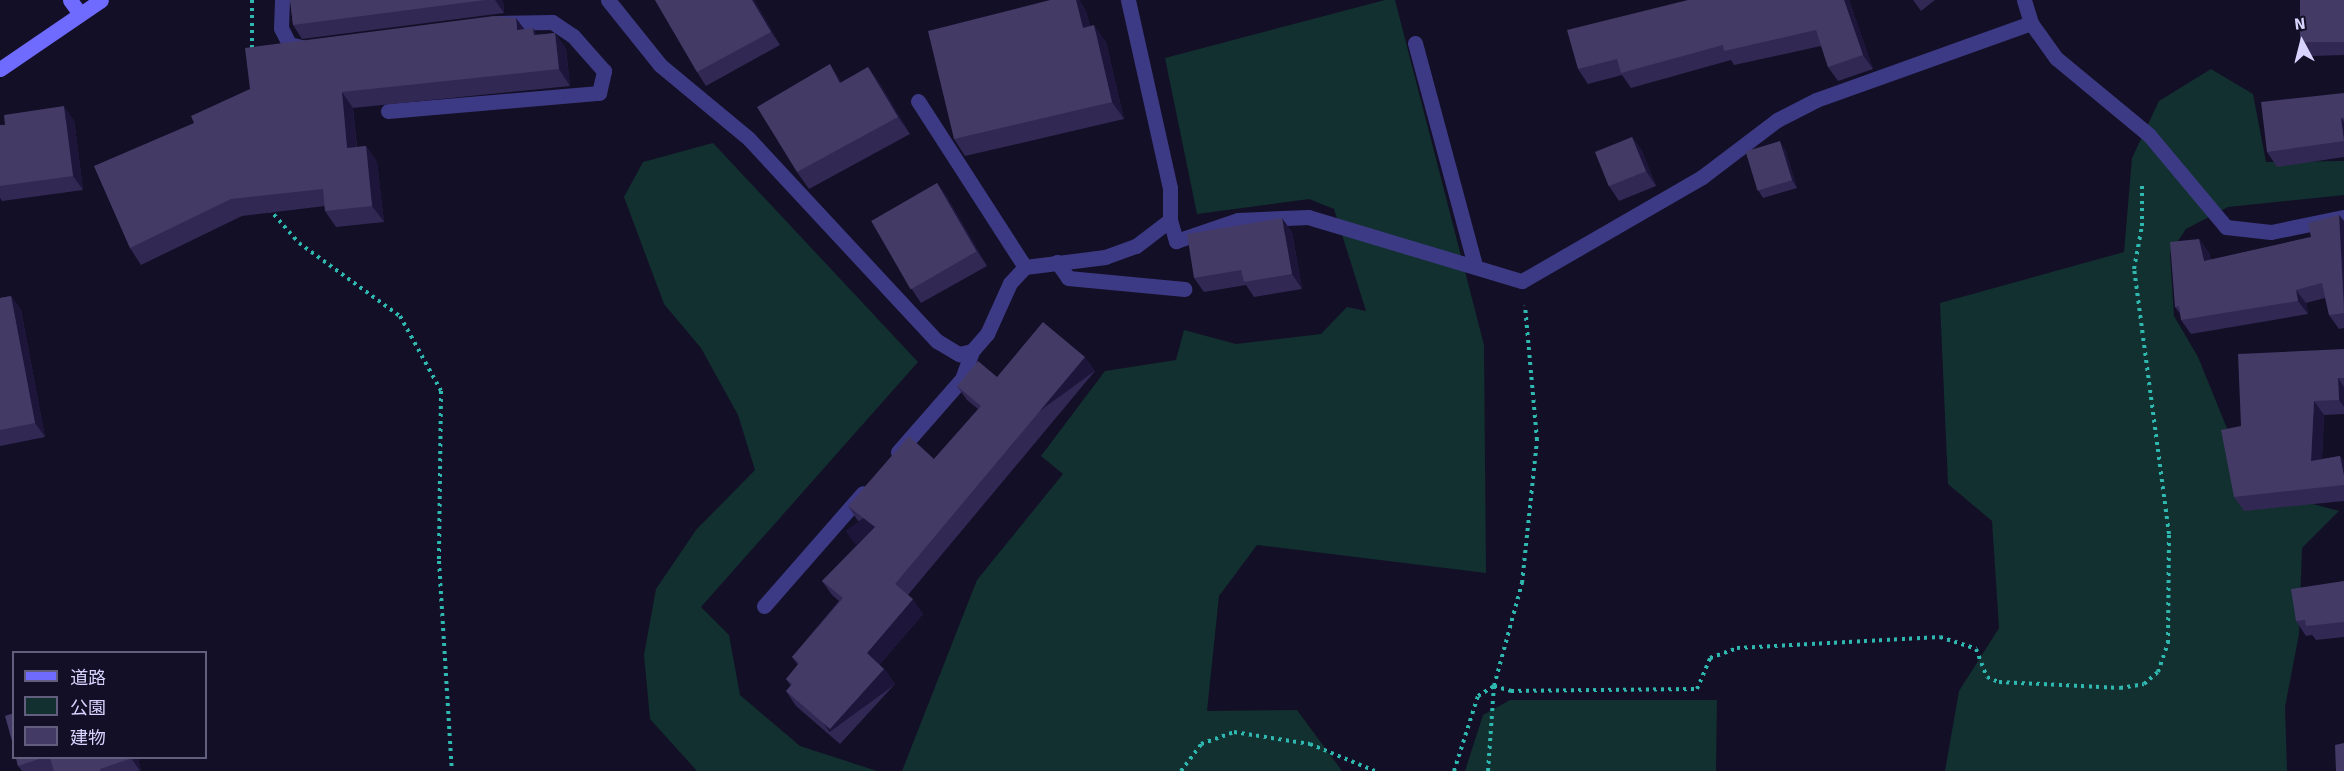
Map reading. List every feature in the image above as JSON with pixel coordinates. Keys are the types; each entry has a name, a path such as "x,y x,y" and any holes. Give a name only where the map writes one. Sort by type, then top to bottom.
{"street":[{"path":"70,0 80,14"},
{"path":"0,69 101,0"},
{"path":"282,0 281,28 289,44 300,49 323,46"},
{"path":"608,0 660,65 749,139 937,341 959,354 972,351"},
{"path":"1128,0 1170,188 1170,220 1176,241 1238,220 1308,217 1475,265 1522,281 1702,177 1777,120 1816,100 2031,23"},
{"path":"2024,0 2031,23 2056,58 2149,135 2226,227 2271,232 2344,217"},
{"path":"388,111 599,93 603,71 573,36 552,22 483,25"},
{"path":"1415,44 1475,265"},
{"path":"918,101 1024,267"},
{"path":"886,466 962,379 972,351 987,334 1010,283 1024,267 1105,257 1136,246 1170,220"},
{"path":"1057,262 1068,279 1184,289"},
{"path":"764,606 871,484"}],"path":[{"path":"252,0 252,61"},
{"path":"1454,771 1478,696 1494,686 1682,691 1697,689 1705,681 1710,658 1737,648 1940,637 1976,648 1987,677 1999,682 2120,688 2144,684 2158,672 2168,643 2169,534 2134,269 2142,226 2142,182"},
{"path":"267,200 272,218 299,243 400,316 441,391 439,561 453,771"},
{"path":"1488,771 1494,686 1522,583 1537,440 1522,281"},
{"path":"1181,771 1202,744 1234,732 1310,744 1375,771"}],"green space":[{"path":"1385,0 1395,0 1484,345 1486,573 1257,545 1219,596 1207,711 1297,710 1342,771 902,771 977,580 1063,474 1041,456 1105,371 1176,360 1184,330 1236,344 1321,334 1347,307 1366,311 1334,209 1309,199 1197,214 1165,58"},
{"path":"2211,69 2253,94 2266,162 2344,161 2344,195 2228,207 2186,229 2170,253 2174,316 2198,357 2237,453 2294,499 2339,511 2302,548 2299,634 2285,707 2287,771 1945,771 1959,691 1999,628 1992,521 1948,484 1940,303 2124,252 2132,158 2159,101"},
{"path":"713,143 918,362 701,607 729,635 740,695 800,746 877,771 697,771 650,719 644,655 656,589 696,530 755,470 738,415 701,348 664,304 624,197 643,162"},
{"path":"1510,700 1717,700 1716,771 1465,771 1483,715"}],"building":[{"path":"290,0 485,0 293,25"},
{"path":"655,0 752,0 771,32 697,72"},
{"path":"1050,0 1076,0 1083,28 1094,25 1112,102 954,139 928,31"},
{"path":"1688,0 1844,0 1863,55 1828,67 1816,30 1724,51 1723,45 1621,73 1617,59 1578,69 1567,30"},
{"path":"2300,0 2344,0 2344,42 2300,42"},
{"path":"494,16 516,18 517,30 533,28 534,35 555,33 559,69 342,92 347,148 366,146 372,206 325,211 323,189 231,199 130,248 94,166 194,123 191,116 250,89 245,48"},
{"path":"830,64 840,83 868,67 898,117 797,172 757,107"},
{"path":"2344,93 2344,118 2341,118 2344,141 2267,152 2261,102"},
{"path":"64,106 73,176 0,186 0,125 5,125 4,115"},
{"path":"1632,137 1646,171 1609,186 1595,152"},
{"path":"1780,141 1792,180 1758,191 1746,152"},
{"path":"937,183 976,251 911,289 871,221"},
{"path":"2339,215 2344,313 2329,315 2322,283 2296,290 2298,301 2181,320 2179,306 2175,307 2170,242 2199,239 2204,261 2311,237 2308,223"},
{"path":"1282,218 1292,274 1244,282 1241,270 1194,278 1187,234"},
{"path":"11,296 35,423 0,430 0,298"},
{"path":"1043,322 1085,357 895,584 913,599 867,653 884,669 830,729 786,691 792,684 786,679 799,663 792,657 843,598 822,581 875,527 848,506 909,436 934,459 981,406 957,386 978,361 997,377"},
{"path":"2344,349 2344,378 2338,378 2339,400 2314,401 2311,461 2340,456 2344,485 2234,497 2221,430 2241,426 2238,354"},
{"path":"2344,581 2344,622 2306,626 2305,620 2296,621 2291,589"},
{"path":"12,714 12,741 5,716"},
{"path":"2344,743 2344,771 2336,771 2335,745"},
{"path":"16,759 39,759 18,766"},
{"path":"50,759 129,759 100,769 100,771 54,771"}]}
